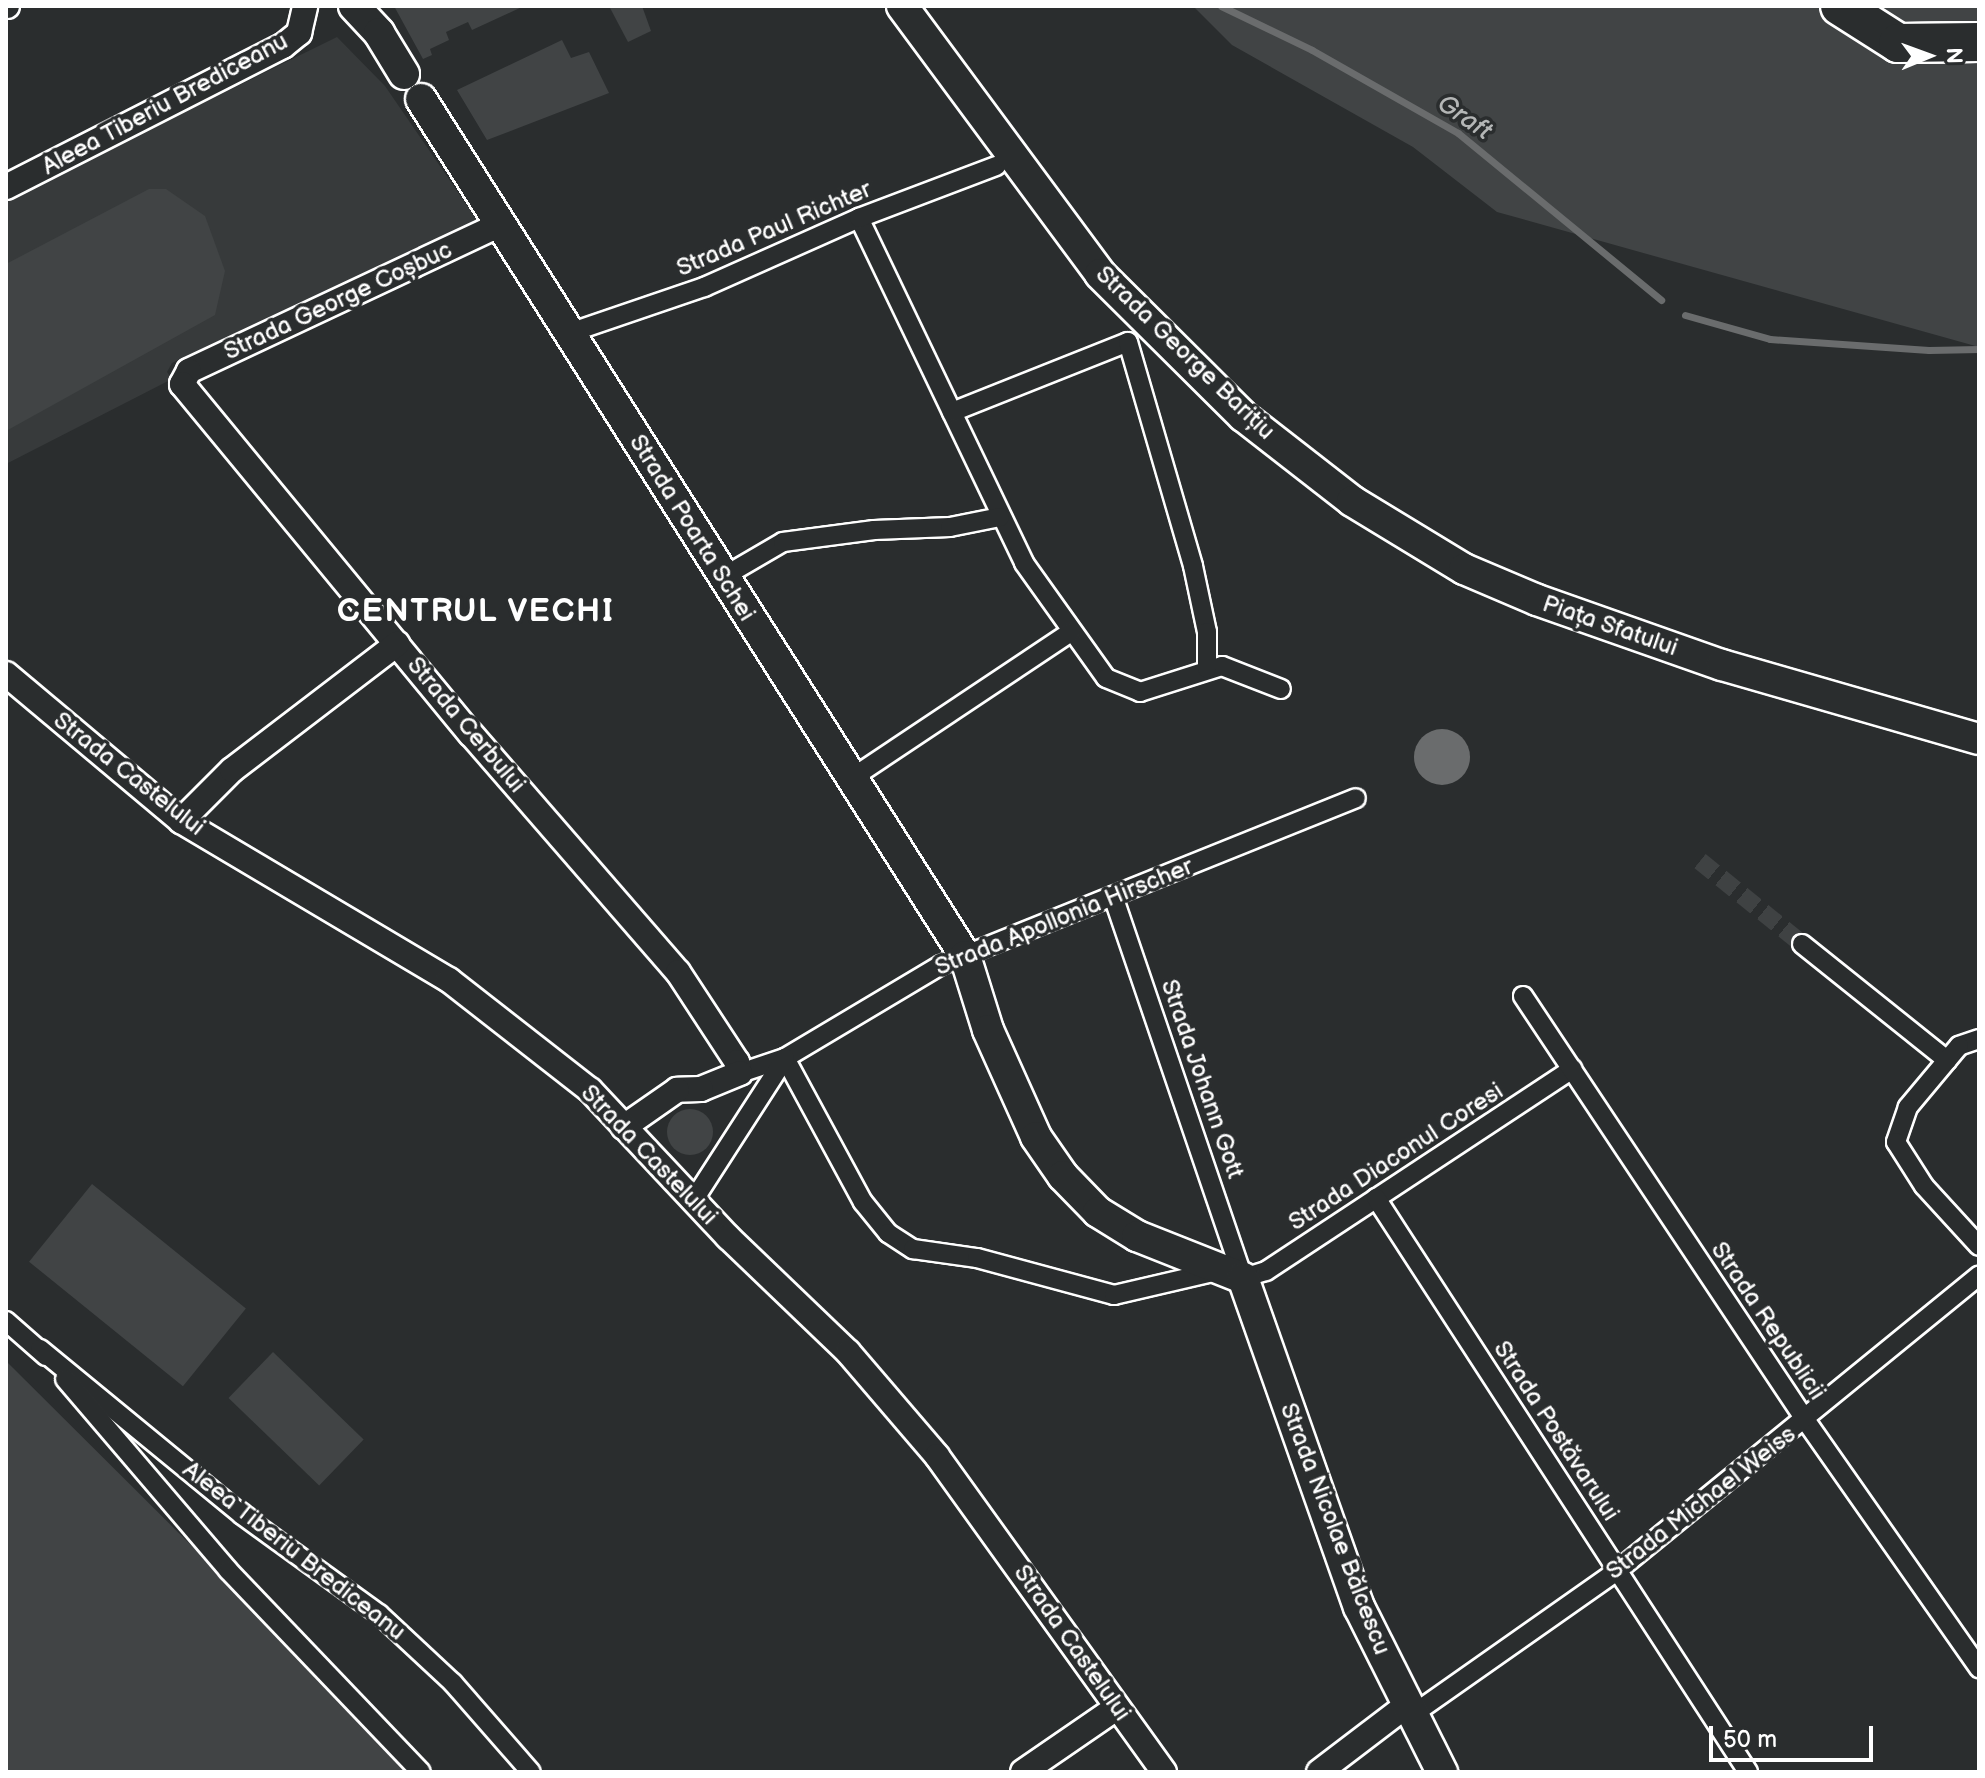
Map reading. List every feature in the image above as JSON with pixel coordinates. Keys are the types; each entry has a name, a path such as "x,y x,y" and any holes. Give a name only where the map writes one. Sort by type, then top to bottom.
{"main road":[{"path":"1840,6 1898,43 1979,42"}],"street":[{"name":"Aleea Tiberiu Brediceanu","path":"6,187 283,46 299,33 305,6"},
{"name":"Strada Poarta Schei","path":"354,6 379,33 965,956 988,1030 1036,1137 1063,1176 1098,1212 1137,1236 1230,1275"},
{"name":"Strada George Barițiu","path":"902,6 1100,274 1243,416 1352,501 1422,545"},
{"name":"Strada Paul Richter","path":"569,333 704,287 859,218 996,166"},
{"path":"859,218 1000,517 1071,632 1106,678 1121,687 1140,692 1222,666 1281,689"},
{"name":"Strada George Coșbuc","path":"182,384 189,371 501,224"},
{"path":"952,412 1128,342 1193,566 1207,632 1207,669"},
{"name":"Strada Cerbului","path":"182,384 397,644 678,972 740,1073"},
{"path":"723,577 783,542 874,530 950,527 1000,517"},
{"name":"Piața Sfatului","path":"1422,545 1537,600 1804,690 1979,739"},
{"path":"852,778 1071,632"},
{"path":"181,821 232,770 397,644"},
{"name":"Strada Castelului","path":"6,674 181,821 449,980 590,1090 693,1201 848,1352 937,1456 1164,1772"},
{"name":"Strada Apollonia Hirscher","path":"624,1127 677,1090 701,1089 785,1058 941,965 1356,798"},
{"name":"Strada Johann Gott","path":"1113,896 1230,1275"},
{"path":"1802,944 1947,1060"},
{"name":"Strada Republicii","path":"1523,996 1806,1421 1979,1668"},
{"path":"1979,1039 1967,1040 1908,1107 1896,1142 1924,1186 1979,1246"},
{"name":"Strada Apollonia Hirscher","path":"693,1201 785,1058"},
{"name":"Strada Diaconul Coresi","path":"785,1058 863,1202 888,1233 913,1249 977,1258 1046,1281 1114,1295 1266,1271 1572,1069"},
{"name":"Strada Postăvarului","path":"1376,1198 1748,1772"},
{"name":"Strada Nicolae Bălcescu","path":"1230,1275 1359,1607 1442,1772"},
{"name":"Strada Michael Weiss","path":"1319,1772 1618,1570 1806,1421 1979,1276"},
{"path":"6,1321 40,1349 228,1570 421,1772"},
{"name":"Aleea Tiberiu Brediceanu","path":"40,1349 242,1515 379,1614 453,1683 531,1772"},
{"path":"1023,1772 1116,1708"}],"shaded area":[{"path":"394,6 524,6 472,30 468,22 446,32 449,40 430,49 432,55 423,59"},
{"path":"609,6 642,6 651,31 628,42"},
{"path":"1193,6 1979,6 1979,347 1497,212 1413,147 1232,45"},
{"path":"337,37 385,86 477,220 172,363 167,372 172,379 6,464 6,200"},
{"path":"562,40 571,58 589,52 609,93 487,140 457,90"},
{"path":"149,189 166,189 205,216 225,271 215,315 6,431 6,264"},
{"path":"1442,729 1462,737 1470,757 1462,777 1442,785 1422,777 1414,757 1422,737"},
{"path":"690,1109 706,1116 713,1132 706,1148 690,1155 674,1148 667,1132 674,1116"},
{"path":"92,1184 246,1309 183,1386 29,1262"},
{"path":"273,1352 364,1440 319,1486 229,1398"},
{"path":"6,1361 419,1772 6,1772"}],"waterway":[{"name":"Graft","path":"1221,6 1312,50 1458,133 1661,300"},
{"name":"Graft","path":"1685,315 1770,339 1929,350 1979,349"}],"tunnel":[{"path":"1700,861 1802,944"}],"district":[{"name":"CENTRUL VECHI","path":"476,612"}]}
